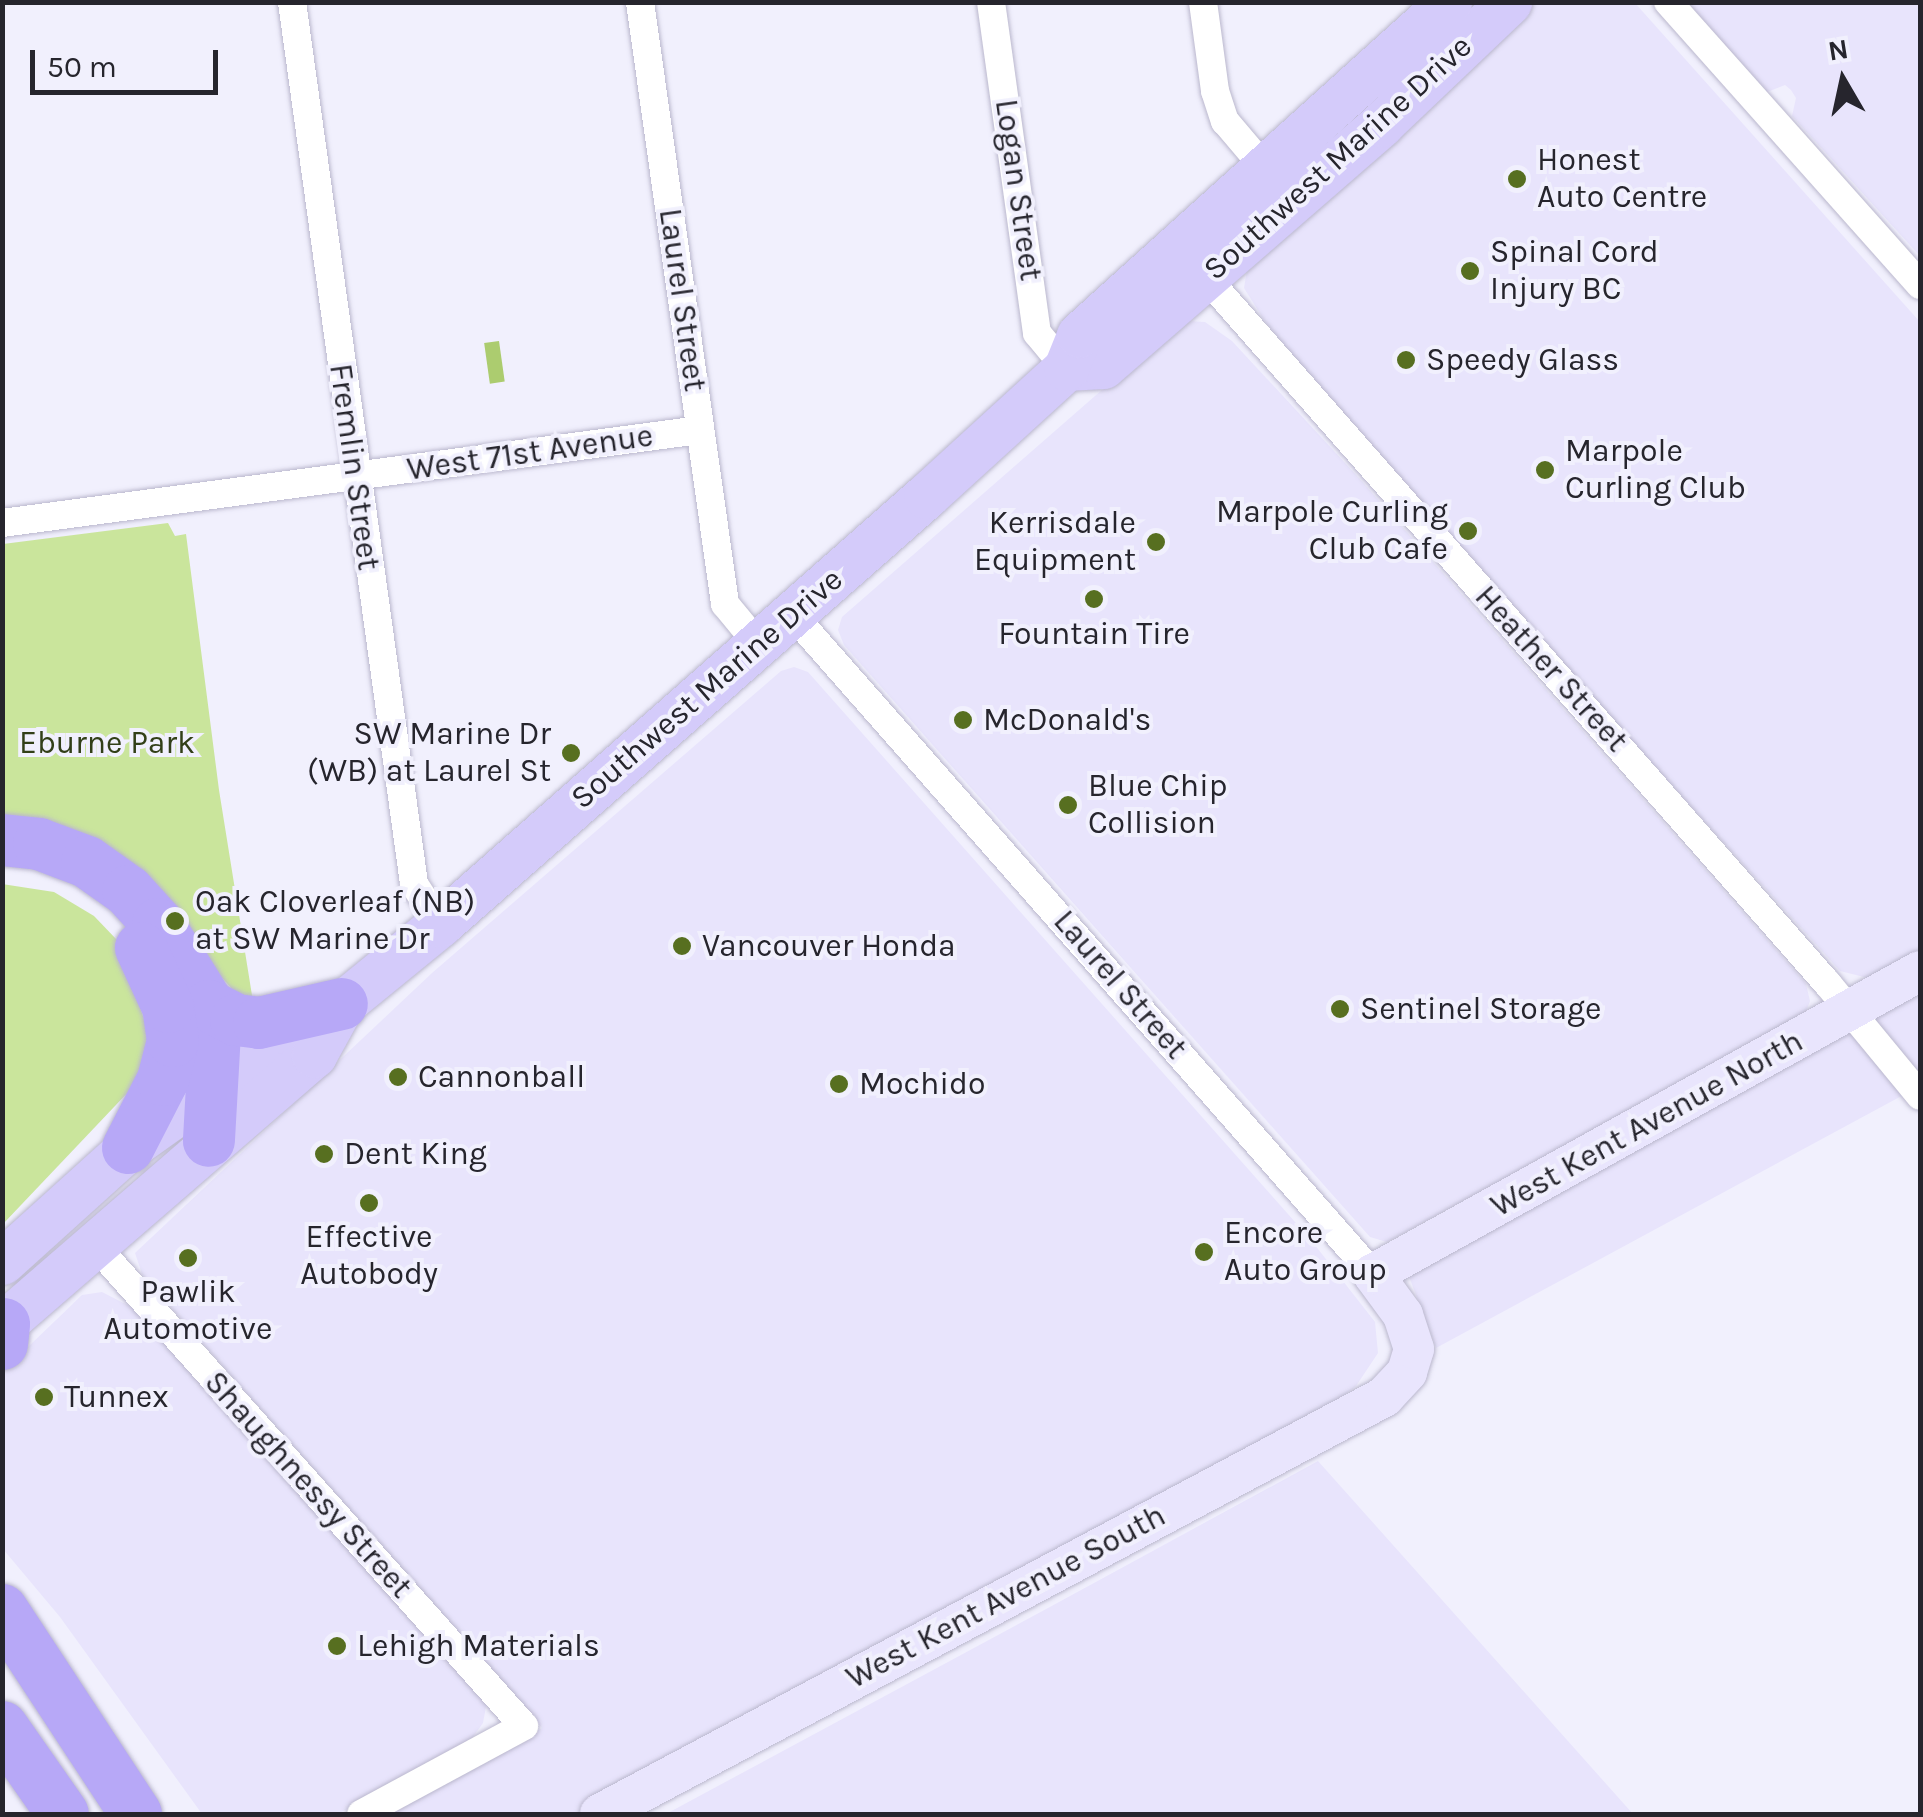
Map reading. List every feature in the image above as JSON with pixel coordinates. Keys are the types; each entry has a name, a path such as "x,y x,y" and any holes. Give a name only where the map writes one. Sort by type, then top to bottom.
{"highway":[{"path":"2,840 60,851 87,862 128,891 158,924 209,1006 215,1032 209,1142"},
{"path":"2,870 53,878 100,904 138,942 162,988 172,1027 171,1055 128,1148"},
{"path":"209,1006 236,1020 260,1023 342,1004"},
{"path":"2,1610 136,1814"},
{"path":"2,1672 99,1814"},
{"path":"2,1727 63,1814"}],"main road":[{"name":"Southwest Marine Drive","path":"1191,261 1264,167 1449,2"},
{"name":"Southwest Marine Drive","path":"2,1262 128,1148 215,1083 342,1004 440,924 1066,368 1078,335 1191,261 1381,124 1509,2"},
{"name":"Southwest Marine Drive","path":"3,1331 93,1243 314,1055 342,1004"}],"street":[{"name":"Fremlin Street","path":"292,2 414,884 440,924"},
{"name":"Laurel Street","path":"640,2 725,604 758,644"},
{"name":"Logan Street","path":"991,2 1037,334 1066,368"},
{"path":"1203,2 1215,91 1225,121 1264,167"},
{"path":"1668,2 1920,285"},
{"name":"Heather Street","path":"1191,261 1851,1010 1920,1096"},
{"name":"West 71st Avenue","path":"2,524 700,430"},
{"name":"Laurel Street","path":"792,614 1373,1274 1410,1330 1414,1349 1407,1372"},
{"name":"West Kent Avenue North","path":"1373,1274 1920,971"},
{"name":"Shaughnessy Street","path":"93,1243 524,1726 362,1814"},
{"name":"West Kent Avenue South","path":"606,1813 1384,1397 1407,1372"}],"shaded area":[{"path":"1535,3 1635,3 1920,322 1920,951 1868,978 1840,971 1379,461 1264,320 1244,288 1247,269"},
{"path":"1689,3 1920,3 1920,256 1792,116 1796,98 1791,90 1785,85 1767,92 1756,88"},
{"path":"1188,321 1205,322 1232,341 1359,478 1806,984 1810,1001 1804,1017 1387,1242 1370,1237 844,645 838,630 842,617 1174,327"},
{"path":"499,341 505,382 490,384 484,343"},
{"path":"794,667 808,672 1311,1240 1375,1322 1378,1353 1356,1386 1320,1415 578,1814 387,1814 542,1728 142,1274 135,1253 432,973 781,671"},
{"path":"1920,988 1920,1086 1436,1348 1408,1274"},
{"path":"102,1292 137,1310 487,1701 483,1723 470,1741 338,1814 202,1814 60,1617 3,1549 3,1371 82,1295"},
{"path":"1318,1461 1633,1814 666,1814 1048,1608"}],"green space":[{"name":"Eburne Park","path":"168,523 175,536 186,534 219,790 255,1014 172,923 3,829 3,544"},
{"path":"2,884 54,892 94,916 117,940 148,1031 144,1068 133,1087 3,1224"}],"place":[{"name":"Honest Auto Centre","path":"1517,179"},
{"name":"Spinal Cord Injury BC","path":"1470,271"},
{"name":"Speedy Glass","path":"1406,360"},
{"name":"Marpole Curling Club","path":"1545,470"},
{"name":"Marpole Curling Club Cafe","path":"1468,531"},
{"name":"Kerrisdale Equipment","path":"1156,542"},
{"name":"Fountain Tire","path":"1094,599"},
{"name":"McDonald's","path":"963,720"},
{"name":"SW Marine Dr (WB) at Laurel St","path":"571,753"},
{"name":"Blue Chip Collision","path":"1068,805"},
{"name":"Oak Cloverleaf (NB) at SW Marine Dr","path":"175,921"},
{"name":"Vancouver Honda","path":"682,946"},
{"name":"Sentinel Storage","path":"1340,1009"},
{"name":"Cannonball","path":"398,1077"},
{"name":"Mochido","path":"839,1084"},
{"name":"Dent King","path":"324,1154"},
{"name":"Effective Autobody","path":"369,1203"},
{"name":"Encore Auto Group","path":"1204,1252"},
{"name":"Pawlik Automotive","path":"188,1258"},
{"name":"Tunnex","path":"44,1397"},
{"name":"Lehigh Materials","path":"337,1646"}]}
